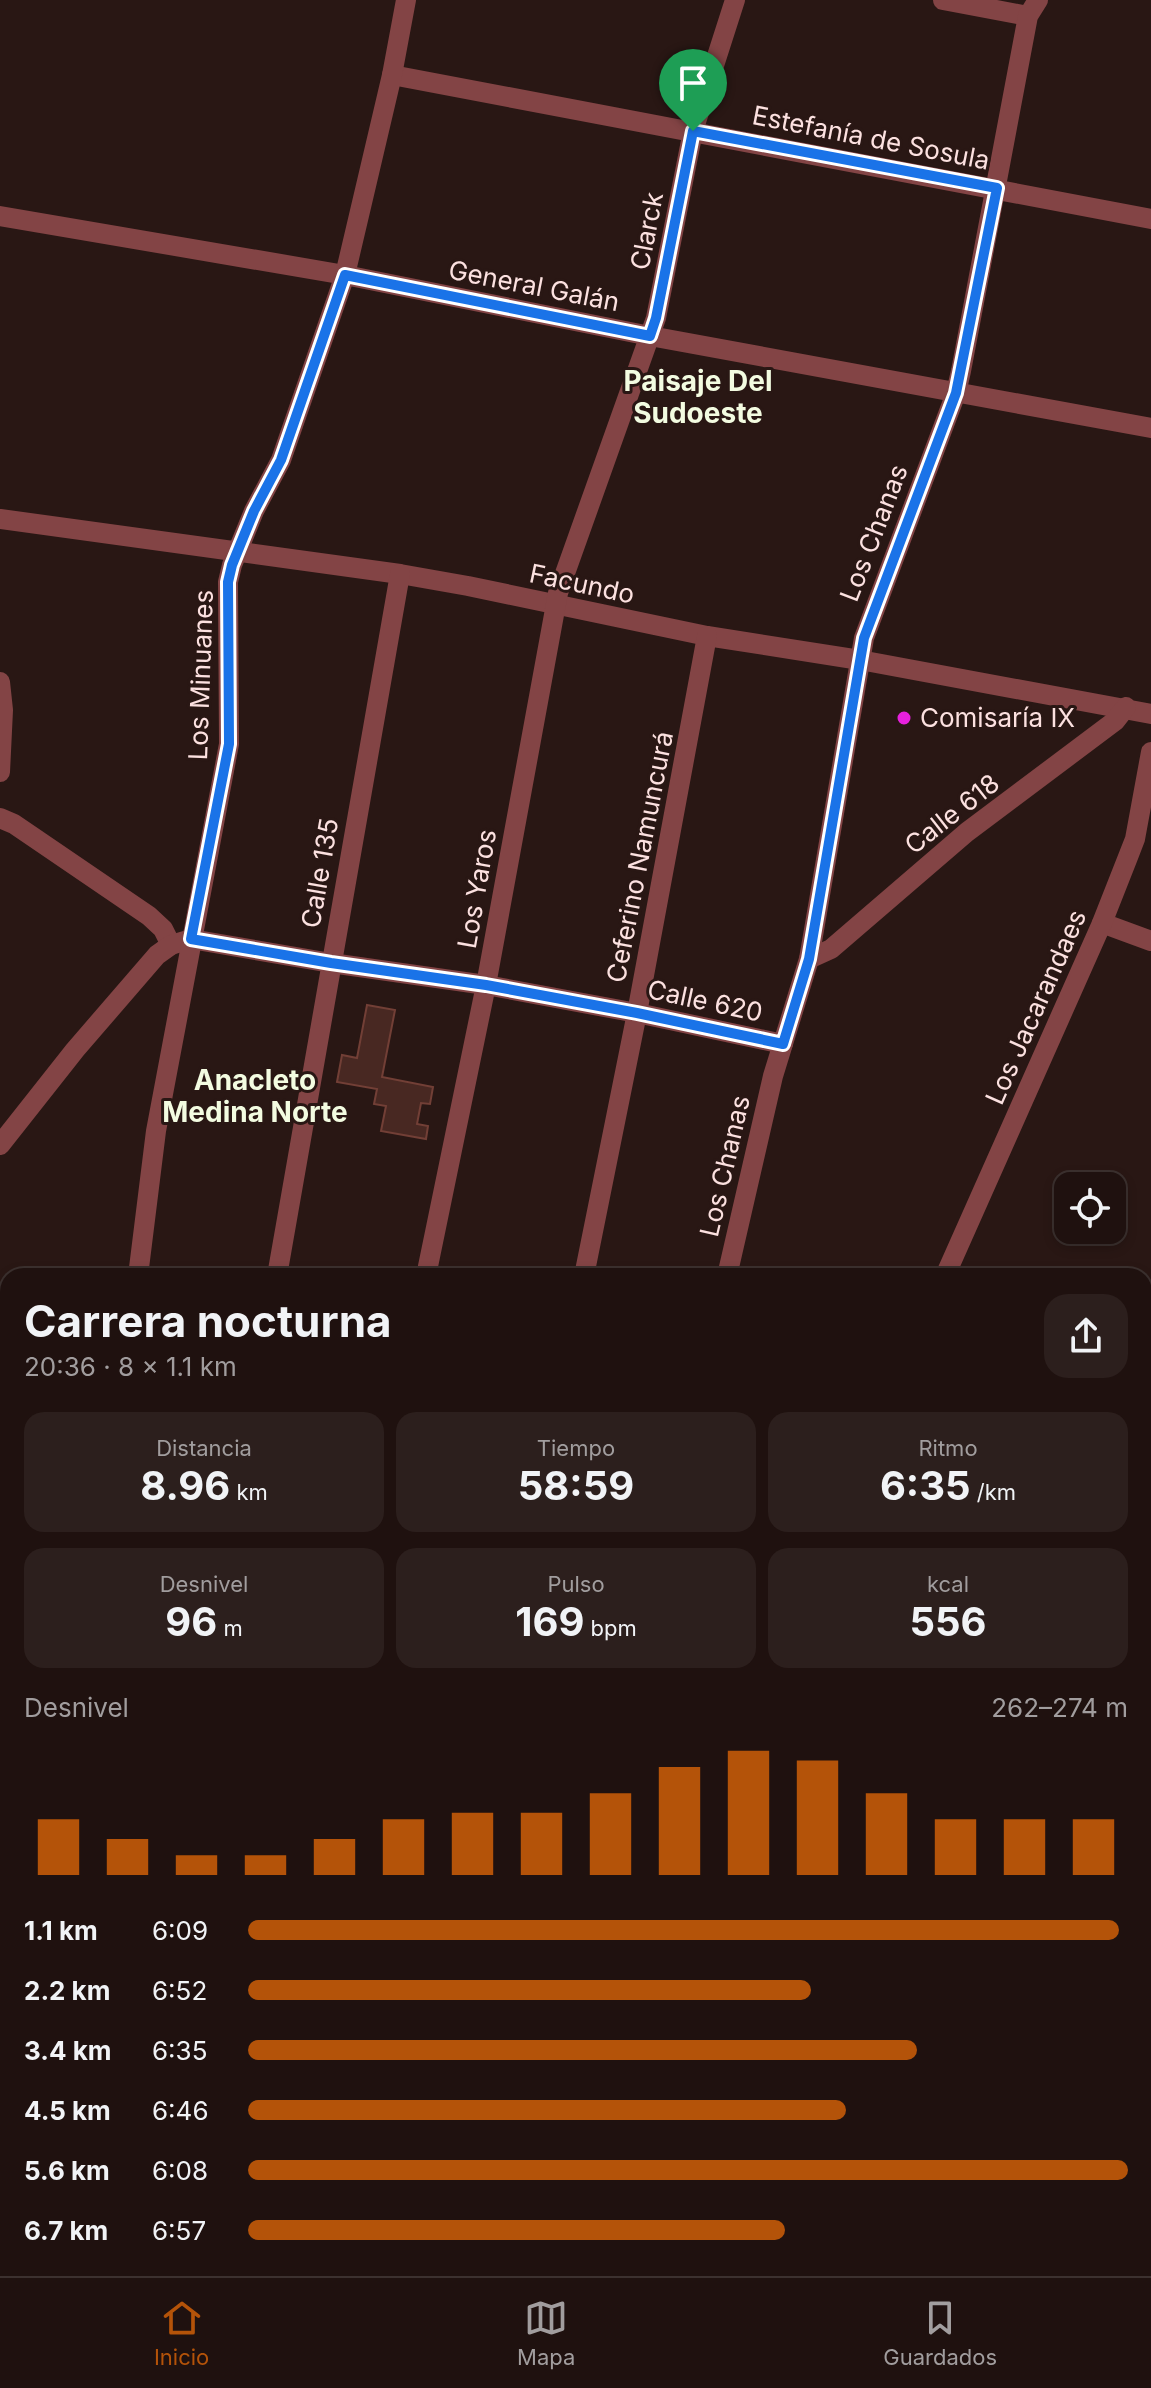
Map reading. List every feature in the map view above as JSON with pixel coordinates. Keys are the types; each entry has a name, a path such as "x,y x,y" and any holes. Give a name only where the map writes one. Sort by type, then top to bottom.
{"street":[{"name":"Los Minuanes","path":"139,1268 181,942 229,744 228,582 261,497 281,460 345,275 392,75 406,0"},
{"name":"Clarck","path":"555,605 656,318 693,131 735,0"},
{"path":"943,0 1033,8"},
{"name":"Los Chanas","path":"729,1268 773,1076 809,959 868,624 956,393 1033,8"},
{"name":"Estefanía de Sosula","path":"392,75 1151,219"},
{"name":"General Galán","path":"0,216 345,275 650,336 1151,428"},
{"name":"Facundo","path":"0,519 400,574 707,636 860,660 1151,714"},
{"name":"Calle 135","path":"279,1268 400,574"},
{"name":"Los Yaros","path":"428,1268 486,985 555,605"},
{"name":"Ceferino Namuncurá","path":"586,1268 707,636"},
{"path":"0,682 3,710 0,772"},
{"name":"Calle 618","path":"809,959 831,949 967,832 1115,721 1126,707"},
{"name":"Los Jacarandaes","path":"949,1268 1102,923 1135,839 1151,752"},
{"path":"0,818 14,824 149,916 181,942 157,955 85,1038 0,1145"},
{"path":"1102,923 1151,941"},
{"name":"Calle 620","path":"181,942 486,985 783,1044"}],"building":[{"path":"367,1005 395,1010 382,1077 433,1087 430,1104 421,1103 417,1124 428,1126 426,1139 381,1131 386,1106 374,1104 377,1089 337,1082 342,1055 357,1058"}],"place":[{"name":"Comisaría IX","path":"904,718"}],"district":[{"name":"Paisaje Del Sudoeste","path":"698,397"},
{"name":"Anacleto Medina Norte","path":"255,1096"}],"route":[{"path":"693,131 997,188 956,393 864,638 809,959 783,1044 486,985 191,939 229,744 228,582 254,511 281,460 345,275 650,336 693,131"}]}
